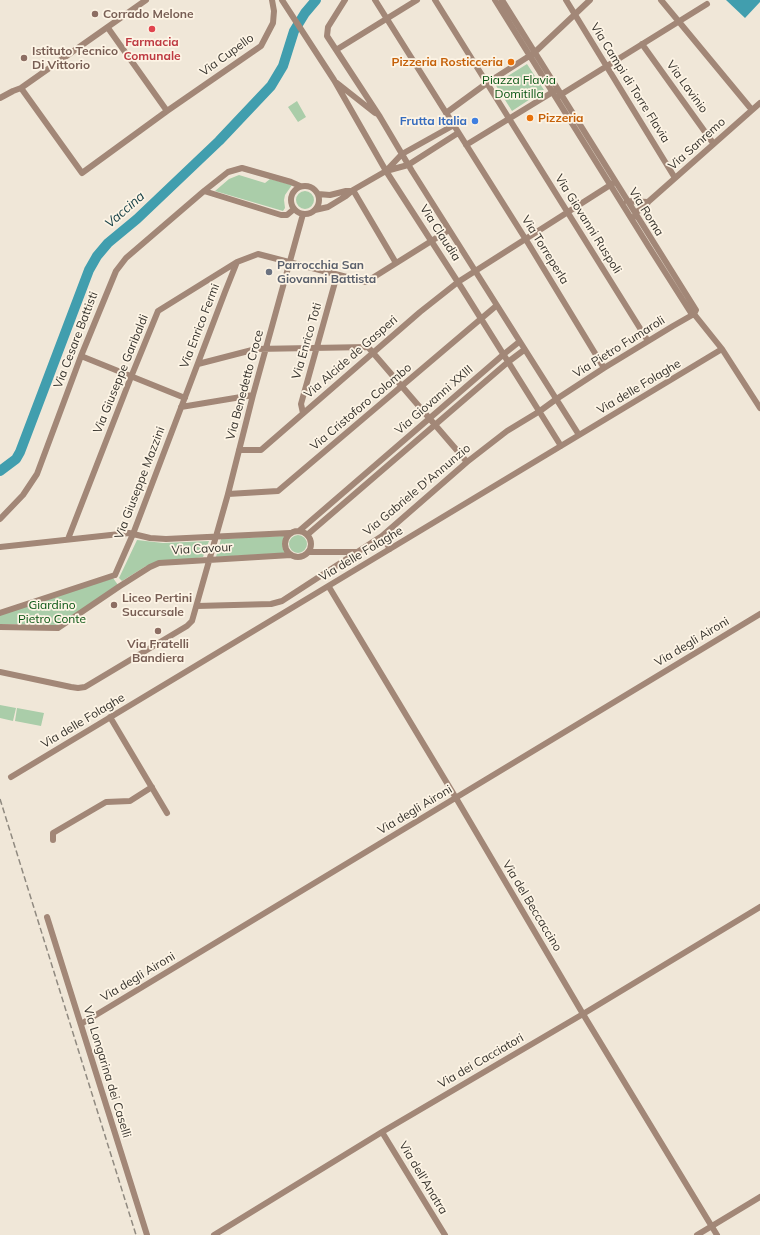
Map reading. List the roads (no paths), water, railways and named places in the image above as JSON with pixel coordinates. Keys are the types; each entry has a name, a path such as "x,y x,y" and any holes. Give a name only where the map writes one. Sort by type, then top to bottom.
{"street":[{"path":"0,98 21,88 108,28 145,0"},
{"name":"Via Cupello","path":"21,88 82,173 167,111 261,46 273,23 274,12 272,0"},
{"path":"282,0 334,80"},
{"name":"Via Claudia","path":"345,0 328,27 328,36 380,117 408,165 555,400 579,435"},
{"path":"375,0 446,113 487,83 532,54 590,0"},
{"path":"336,50 417,0"},
{"path":"435,0 509,119"},
{"name":"Via Roma","path":"495,0 532,54"},
{"name":"Via Roma","path":"502,0 556,94 575,122 633,217 696,310 694,314 722,349 760,408"},
{"name":"Via Campi di Torre Flavia","path":"566,0 675,178"},
{"path":"661,0 752,110"},
{"path":"466,145 509,119 607,67 707,4"},
{"path":"108,28 167,111"},
{"name":"Via Lavinio","path":"642,44 713,143"},
{"name":"Via Claudia","path":"334,80 380,117"},
{"name":"Via Claudia","path":"334,80 386,170 482,318 561,446"},
{"name":"Via Sanremo","path":"633,217 713,143 760,103"},
{"name":"Via Torreperla","path":"446,113 604,368"},
{"name":"Via Giovanni Ruspoli","path":"509,119 648,341"},
{"path":"386,170 391,163 402,154 454,125"},
{"path":"315,210 319,203 318,194 316,191 309,186 300,186 293,192 290,200 294,209 303,214 326,208 386,170 408,165 458,133"},
{"name":"Via Cesare Battisti","path":"0,519 25,492 37,474 81,356 114,275 126,258 228,172 242,168 300,186"},
{"name":"Via Roma","path":"613,184 627,201 633,217"},
{"name":"Via Alcide de Gasperi","path":"239,450 261,450 373,352 458,282 613,184"},
{"path":"204,191 282,216 287,215 294,209"},
{"path":"318,194 330,195 352,191"},
{"path":"352,191 396,263"},
{"path":"627,201 648,202"},
{"name":"Via Benedetto Croce","path":"208,560 228,494 252,395 303,214"},
{"name":"Via Giuseppe Garibaldi","path":"68,539 158,312 237,262 258,254 366,282 449,230"},
{"name":"Via Enrico Fermi","path":"184,398 237,262"},
{"name":"Via Enrico Toti","path":"303,413 302,404 337,275"},
{"name":"Via Cristoforo Colombo","path":"228,494 278,491 496,306"},
{"name":"Via Pietro Fumaroli","path":"555,400 604,368 694,314"},
{"name":"Via Giovanni XXIII","path":"299,531 519,342"},
{"path":"198,364 256,349 368,347 467,462"},
{"name":"Via delle Folaghe","path":"11,777 329,587 722,349"},
{"name":"Via Giovanni XXIII","path":"307,535 508,362 524,350"},
{"path":"81,356 184,398"},
{"path":"181,407 252,395"},
{"name":"Via Giuseppe Mazzini","path":"114,575 133,534 184,398"},
{"name":"Via Gabriele D'Annunzio","path":"197,606 278,603 382,536 467,462 507,431 555,400"},
{"path":"363,475 368,482"},
{"path":"0,547 129,533 160,539 290,533 299,531 307,535 310,545 308,552"},
{"path":"290,533 285,540 285,549 291,555 298,557 308,552 358,552"},
{"path":"382,536 390,549"},
{"name":"Via Cavour","path":"0,627 58,628 120,586 159,563 291,555"},
{"path":"0,672 71,687 85,687 189,624 193,619 197,606 208,560"},
{"path":"0,613 114,575 120,586"},
{"name":"Via del Beccaccino","path":"329,587 717,1235"},
{"name":"Via degli Aironi","path":"81,1024 760,614"},
{"path":"110,717 167,813"},
{"path":"52,840 53,833 106,802 130,801 152,787"},
{"name":"Via dei Cacciatori","path":"214,1235 382,1132 584,1014 760,908"},
{"name":"Via Longarina dei Caselli","path":"47,917 147,1235"},
{"name":"Via dell'Anatra","path":"382,1132 445,1235"},
{"path":"697,1235 760,1197"}],"water":[{"path":"726,0 760,0 760,2 745,18"}],"waterway":[{"name":"Vaccina","path":"0,471 16,459 20,452 89,270 97,256 108,243 137,219 219,141 271,86 283,66 294,31 305,13 316,0"}],"railway":[{"path":"0,799 136,1235"}],"place":[{"name":"Corrado Melone","path":"95,14"},
{"name":"Farmacia Comunale","path":"152,29"},
{"name":"Istituto Tecnico Di Vittorio","path":"24,58"},
{"name":"Pizzeria Rosticceria","path":"511,62"},
{"name":"Pizzeria","path":"530,118"},
{"name":"Frutta Italia","path":"475,121"},
{"name":"Parrocchia San Giovanni Battista","path":"269,272"},
{"name":"Liceo Pertini Succursale","path":"114,605"},
{"name":"Via Fratelli Bandiera","path":"158,631"}],"park label":[{"name":"Piazza Flavia Domitilla","path":"519,87"},
{"name":"Giardino Pietro Conte","path":"52,612"}]}
